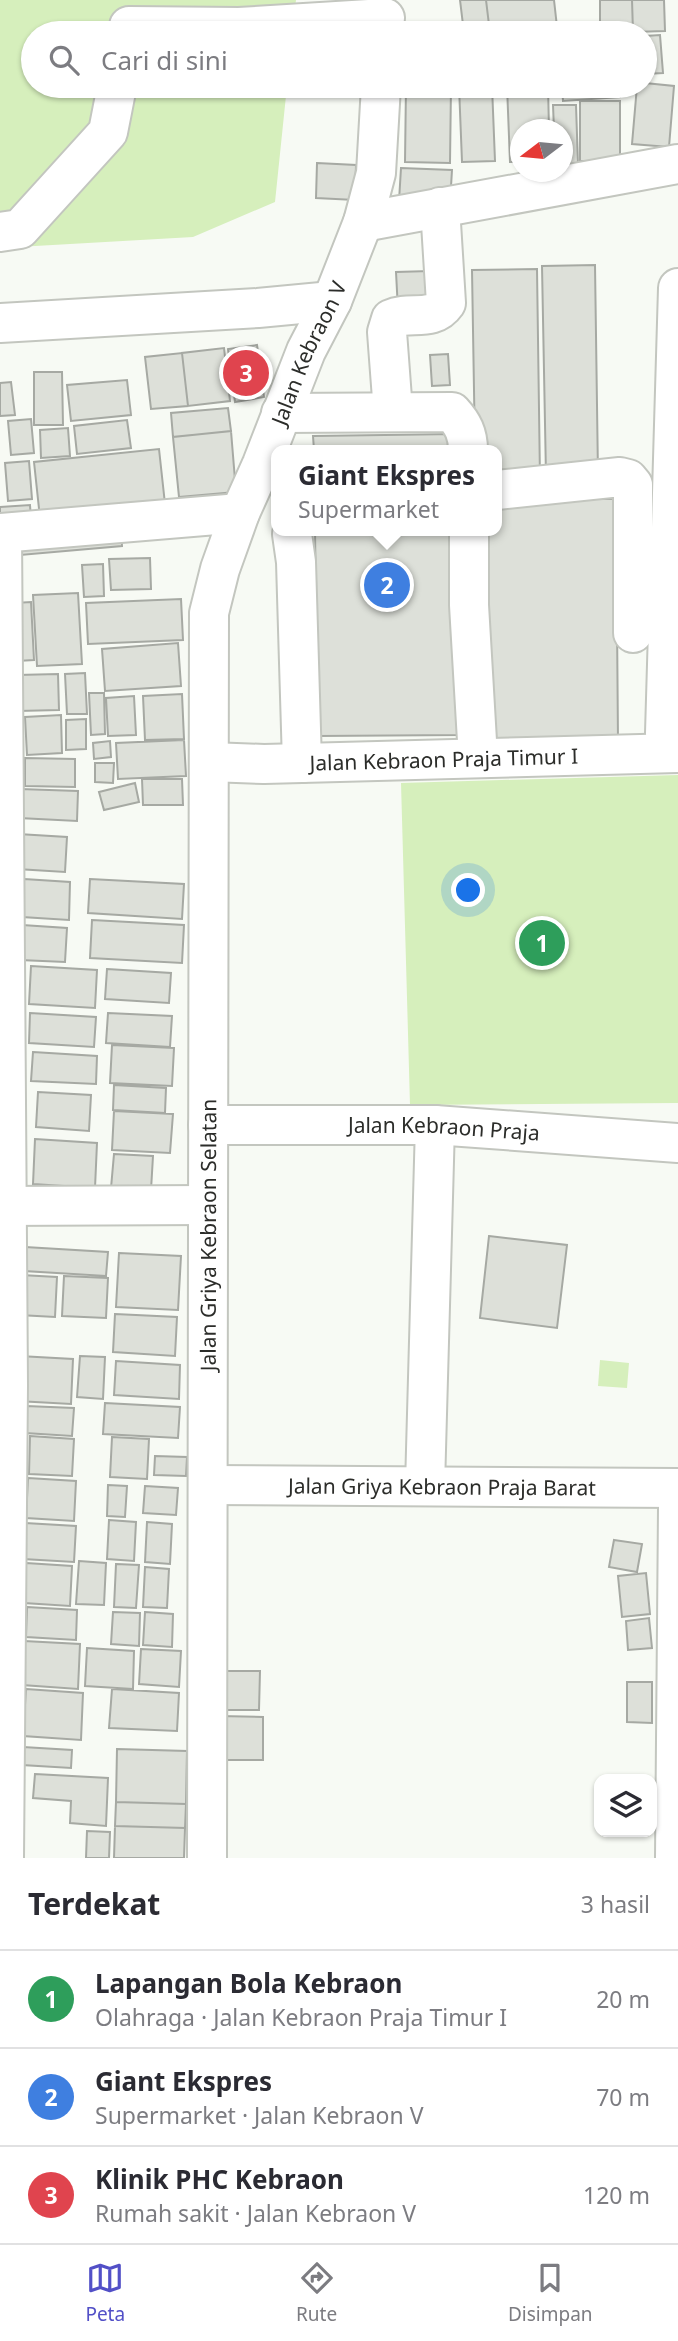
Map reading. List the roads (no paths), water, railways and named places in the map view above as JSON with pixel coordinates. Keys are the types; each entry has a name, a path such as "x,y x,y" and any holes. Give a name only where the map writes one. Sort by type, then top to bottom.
{"street":[{"path":"327,21 385,17"},
{"path":"0,232 20,229 108,132 115,98"},
{"name":"Jalan Kebraon V","path":"209,614 220,569 240,513 306,351 331,301 363,222 376,173 380,98"},
{"path":"363,222 678,164"},
{"path":"393,412 387,332 391,319 401,315 429,316 440,311 446,303 440,207"},
{"path":"672,752 665,733 678,288"},
{"path":"0,323 258,308 331,301"},
{"path":"281,413 452,412 462,422 468,445"},
{"path":"502,489 620,477 628,479 633,485 633,634"},
{"path":"4,1858 1,533 240,513"},
{"path":"292,536 296,562 302,763"},
{"path":"469,536 469,605 478,758"},
{"name":"Jalan Griya Kebraon Selatan","path":"208,1858 209,614"},
{"name":"Jalan Kebraon Praja Timur I","path":"210,762 302,763 672,752"},
{"name":"Jalan Kebraon Praja","path":"208,1125 435,1125 678,1143"},
{"path":"425,1486 435,1125"},
{"path":"3,1206 208,1205"},
{"name":"Jalan Griya Kebraon Praja Barat","path":"208,1485 678,1488"},
{"path":"675,1858 678,1508"}],"place":[{"name":"Klinik PHC Kebraon","path":"246,373"},
{"name":"Giant Ekspres","path":"387,585"},
{"name":"Lapangan Bola Kebraon","path":"542,943"}]}
